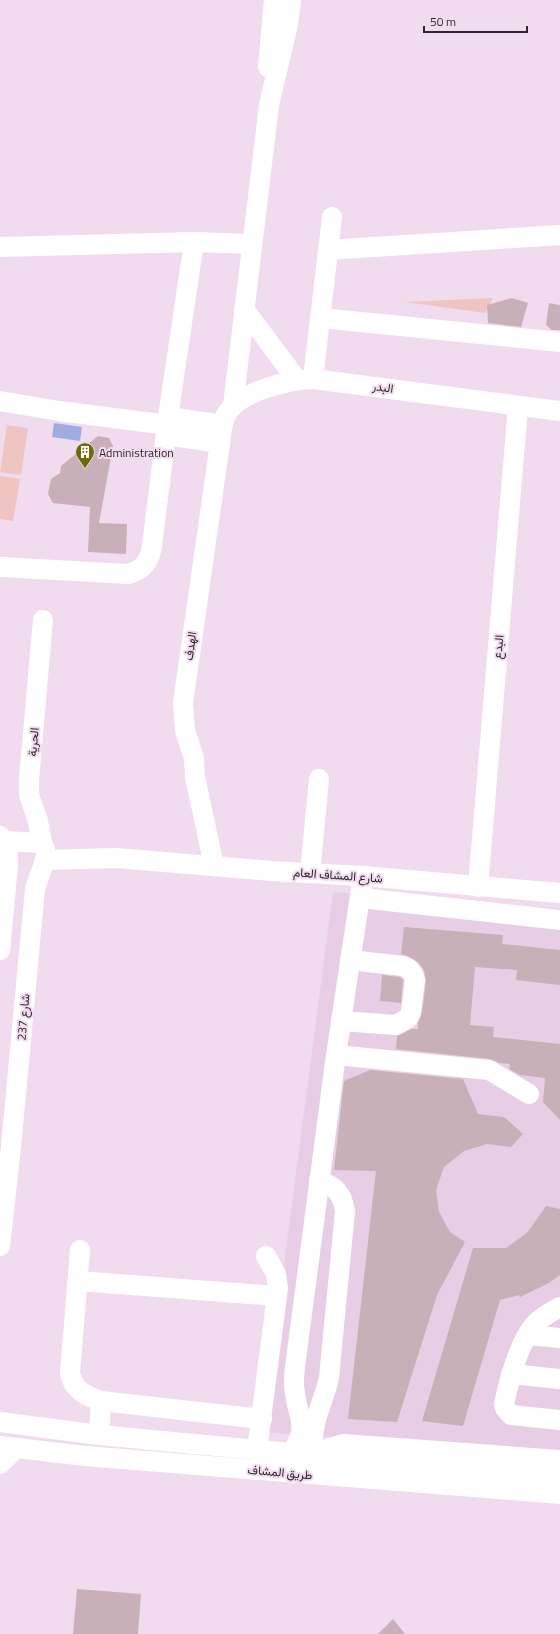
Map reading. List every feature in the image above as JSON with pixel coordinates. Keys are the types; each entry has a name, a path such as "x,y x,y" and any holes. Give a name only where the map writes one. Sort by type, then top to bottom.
{"street":[{"path":"269,105 268,64 274,0"},
{"path":"0,400 58,411 221,434 226,414 233,406 269,105 288,24 291,0"},
{"path":"244,309 305,379 316,355 332,217"},
{"path":"328,250 560,235"},
{"path":"0,247 194,242 252,244"},
{"path":"0,567 129,574 136,572 143,567 151,554 167,426 194,242"},
{"path":"320,318 560,342"},
{"name":"البدر","path":"233,406 239,401 265,389 305,379 560,411"},
{"name":"البدع","path":"478,887 518,406"},
{"name":"الهدف","path":"214,866 195,777 194,758 185,731 183,703 221,434"},
{"name":"الحرية","path":"43,620 29,795 38,821 44,851"},
{"path":"310,873 319,779"},
{"path":"2,839 44,851"},
{"path":"0,950 8,866 7,847 2,839"},
{"name":"شارع المشاف العام","path":"44,851 560,893"},
{"name":"شارع 237","path":"0,1246 12,1139 35,889 44,851"},
{"path":"291,1453 298,1444 302,1428 294,1381 336,1055 363,876"},
{"path":"360,898 560,920"},
{"path":"341,1021 396,1025 408,1018 411,1012 415,980 409,969 403,966 350,960"},
{"path":"336,1055 489,1070 529,1094"},
{"path":"316,1457 312,1442 315,1422 323,1401 329,1378 345,1211 343,1201 339,1193 332,1186 319,1180"},
{"path":"80,1250 71,1365 72,1380 80,1392 101,1401 262,1419"},
{"path":"257,1450 278,1288 276,1274 266,1256"},
{"path":"78,1281 277,1296"},
{"path":"303,1305 336,1307"},
{"path":"560,1307 541,1318 528,1334 511,1374 504,1404 507,1412 515,1416 560,1420"},
{"path":"528,1334 560,1338"},
{"path":"511,1374 560,1379"},
{"path":"98,1435 101,1401"},
{"path":"0,1407 18,1420 31,1426"},
{"name":"طريق المشاف","path":"0,1422 98,1435 291,1453 316,1457 560,1476"},
{"name":"طريق المشاف","path":"316,1457 330,1448 343,1444 560,1460"},
{"path":"0,1464 8,1447"},
{"name":"طريق المشاف","path":"8,1447 93,1456 560,1494"}],"shaded area":[{"path":"493,298 485,313 405,302"},
{"path":"7,425 28,428 21,475 0,472"},
{"path":"0,476 20,479 13,521 0,519"},
{"path":"333,892 560,909 560,1452 262,1432"}],"water":[{"path":"54,423 82,427 80,441 52,437"}],"building":[{"path":"512,298 528,303 521,327 488,323 487,305"},
{"path":"549,303 560,305 560,330 552,330 546,325"},
{"name":"Administration","path":"98,436 109,438 113,446 99,523 127,524 126,554 88,552 90,507 53,503 48,494 51,479 60,473 61,466"},
{"path":"404,927 503,935 502,944 560,950 560,985 516,980 517,970 475,967 470,1025 494,1027 493,1037 560,1044 560,1120 543,1102 545,1078 520,1075 509,1069 510,1064 500,1063 490,1059 396,1049 397,1036 412,1029 418,1029 418,1023 422,1013 426,981 424,970 418,962 401,954"},
{"path":"382,975 400,977 403,980 401,1003 380,1001"},
{"path":"370,1070 463,1079 478,1114 504,1117 523,1134 511,1147 487,1144 464,1151 444,1167 436,1190 439,1212 450,1232 465,1242 437,1295 397,1422 348,1419 376,1171 334,1170 344,1081"},
{"path":"546,1206 560,1209 560,1275 549,1283 520,1297 519,1295 500,1300 463,1426 422,1421 473,1248 506,1248 527,1233"},
{"path":"77,1589 141,1594 138,1634 73,1634"},
{"path":"393,1619 405,1634 378,1634"}],"place":[{"name":"Administration","path":"85,469"}]}
